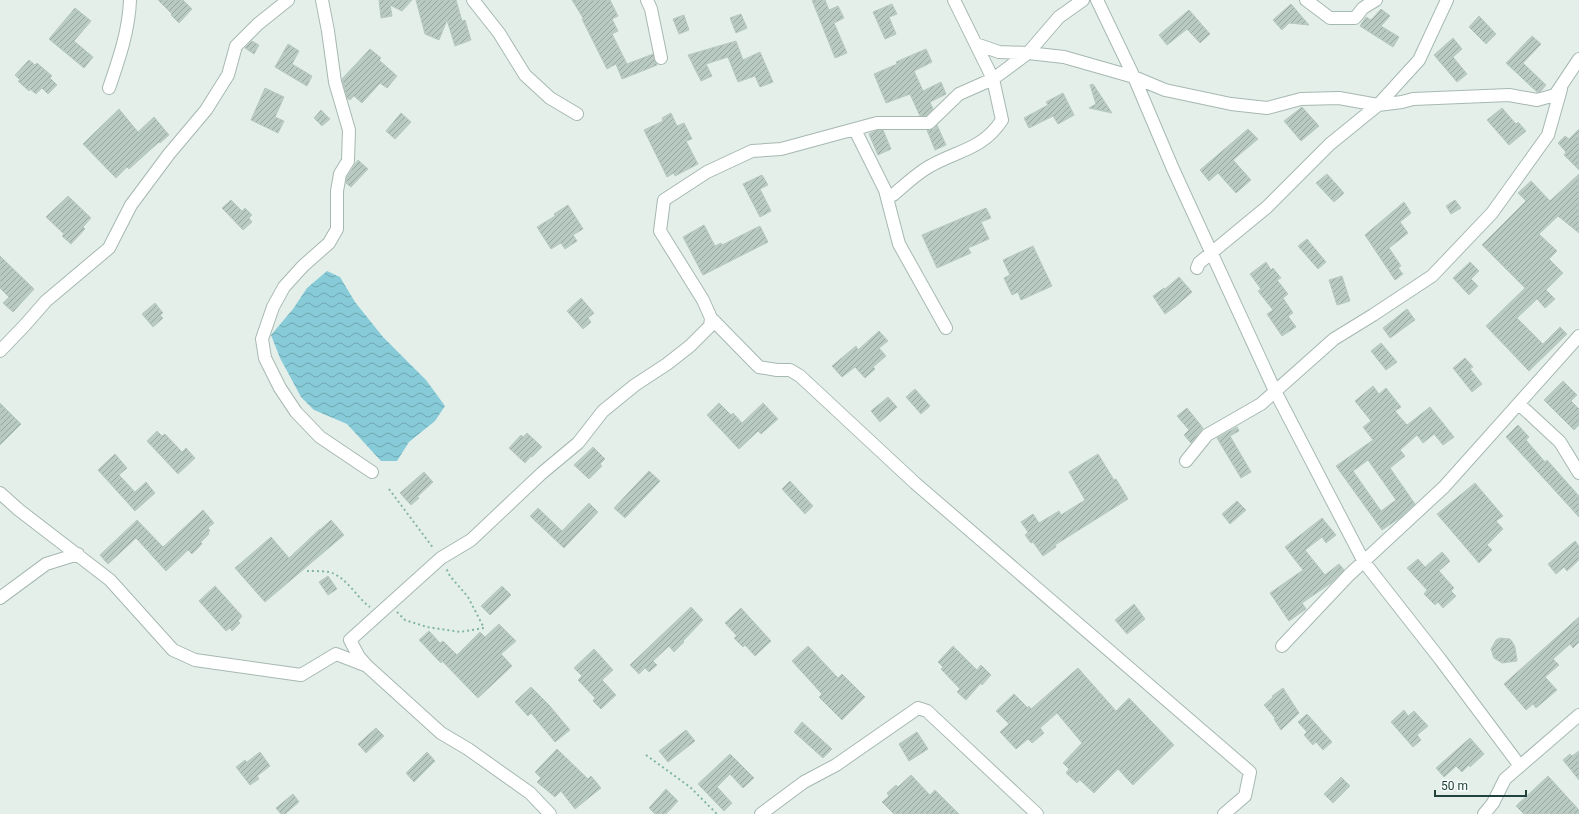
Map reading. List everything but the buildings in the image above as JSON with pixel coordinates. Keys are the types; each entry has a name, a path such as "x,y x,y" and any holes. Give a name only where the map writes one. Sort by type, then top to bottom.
{"street":[{"path":"109,88 119,59 130,17 130,0"},
{"path":"0,351 46,301 109,248 131,205 169,154 206,110 228,75 236,46 258,24 288,0"},
{"path":"322,0 335,82 349,130 348,161 340,174 337,191 337,229 329,243 303,266 284,287 273,307 262,339 265,358 280,388 296,412 320,437 372,472"},
{"path":"473,0 499,33 525,76 550,98 577,114"},
{"path":"647,0 651,9 661,58"},
{"path":"893,195 932,165 969,150 995,131 1002,120 992,79 954,0"},
{"path":"1083,0 1059,17 1028,53 992,79 959,94 929,123 877,123 781,149 752,151 707,172 664,200 660,231 703,300 711,318 759,367 777,370 790,370 800,376 915,483 1250,772 1244,796 1224,814"},
{"path":"1097,0 1134,77 1211,253 1275,391 1364,562 1436,653 1520,766"},
{"path":"1306,0 1330,18 1355,18 1363,8 1376,0"},
{"path":"1197,268 1199,263 1267,207 1330,144 1378,105 1419,60 1447,0"},
{"path":"976,44 999,52 1028,53 1064,57 1134,77 1165,90 1231,104 1267,108 1302,99 1339,98 1378,105 1413,99 1509,95 1537,100 1555,95 1579,59"},
{"path":"1186,461 1207,435 1261,404 1334,339 1373,316 1432,276 1492,213 1548,135 1562,83"},
{"path":"855,130 885,190 899,244 946,328"},
{"path":"0,493 19,510 110,580 173,650 195,660 301,674 336,654 441,558 470,540 542,473 578,443 603,411 635,385 667,364 690,346 710,326 711,318"},
{"path":"1282,646 1349,575 1444,487 1579,336"},
{"path":"1519,404 1560,442 1579,473"},
{"path":"0,598 46,564 78,554"},
{"path":"350,640 359,657 367,666 441,733 468,749 530,793 550,814"},
{"path":"336,654 367,666"},
{"path":"761,814 804,782 836,765 918,708 927,711 1037,814"},
{"path":"1484,814 1493,803 1505,779 1579,715"}],"path":[{"path":"390,490 441,558 450,576 468,597 484,628 460,632 427,627 404,620 397,613 392,602"},
{"path":"307,571 330,572 345,581 364,602 379,614"},
{"path":"646,755 690,787 717,814"}],"water":[{"path":"327,271 340,277 355,302 383,337 426,380 445,406 435,421 409,442 397,461 381,461 347,424 314,410 301,397 280,358 271,335 293,309 307,288"}]}
